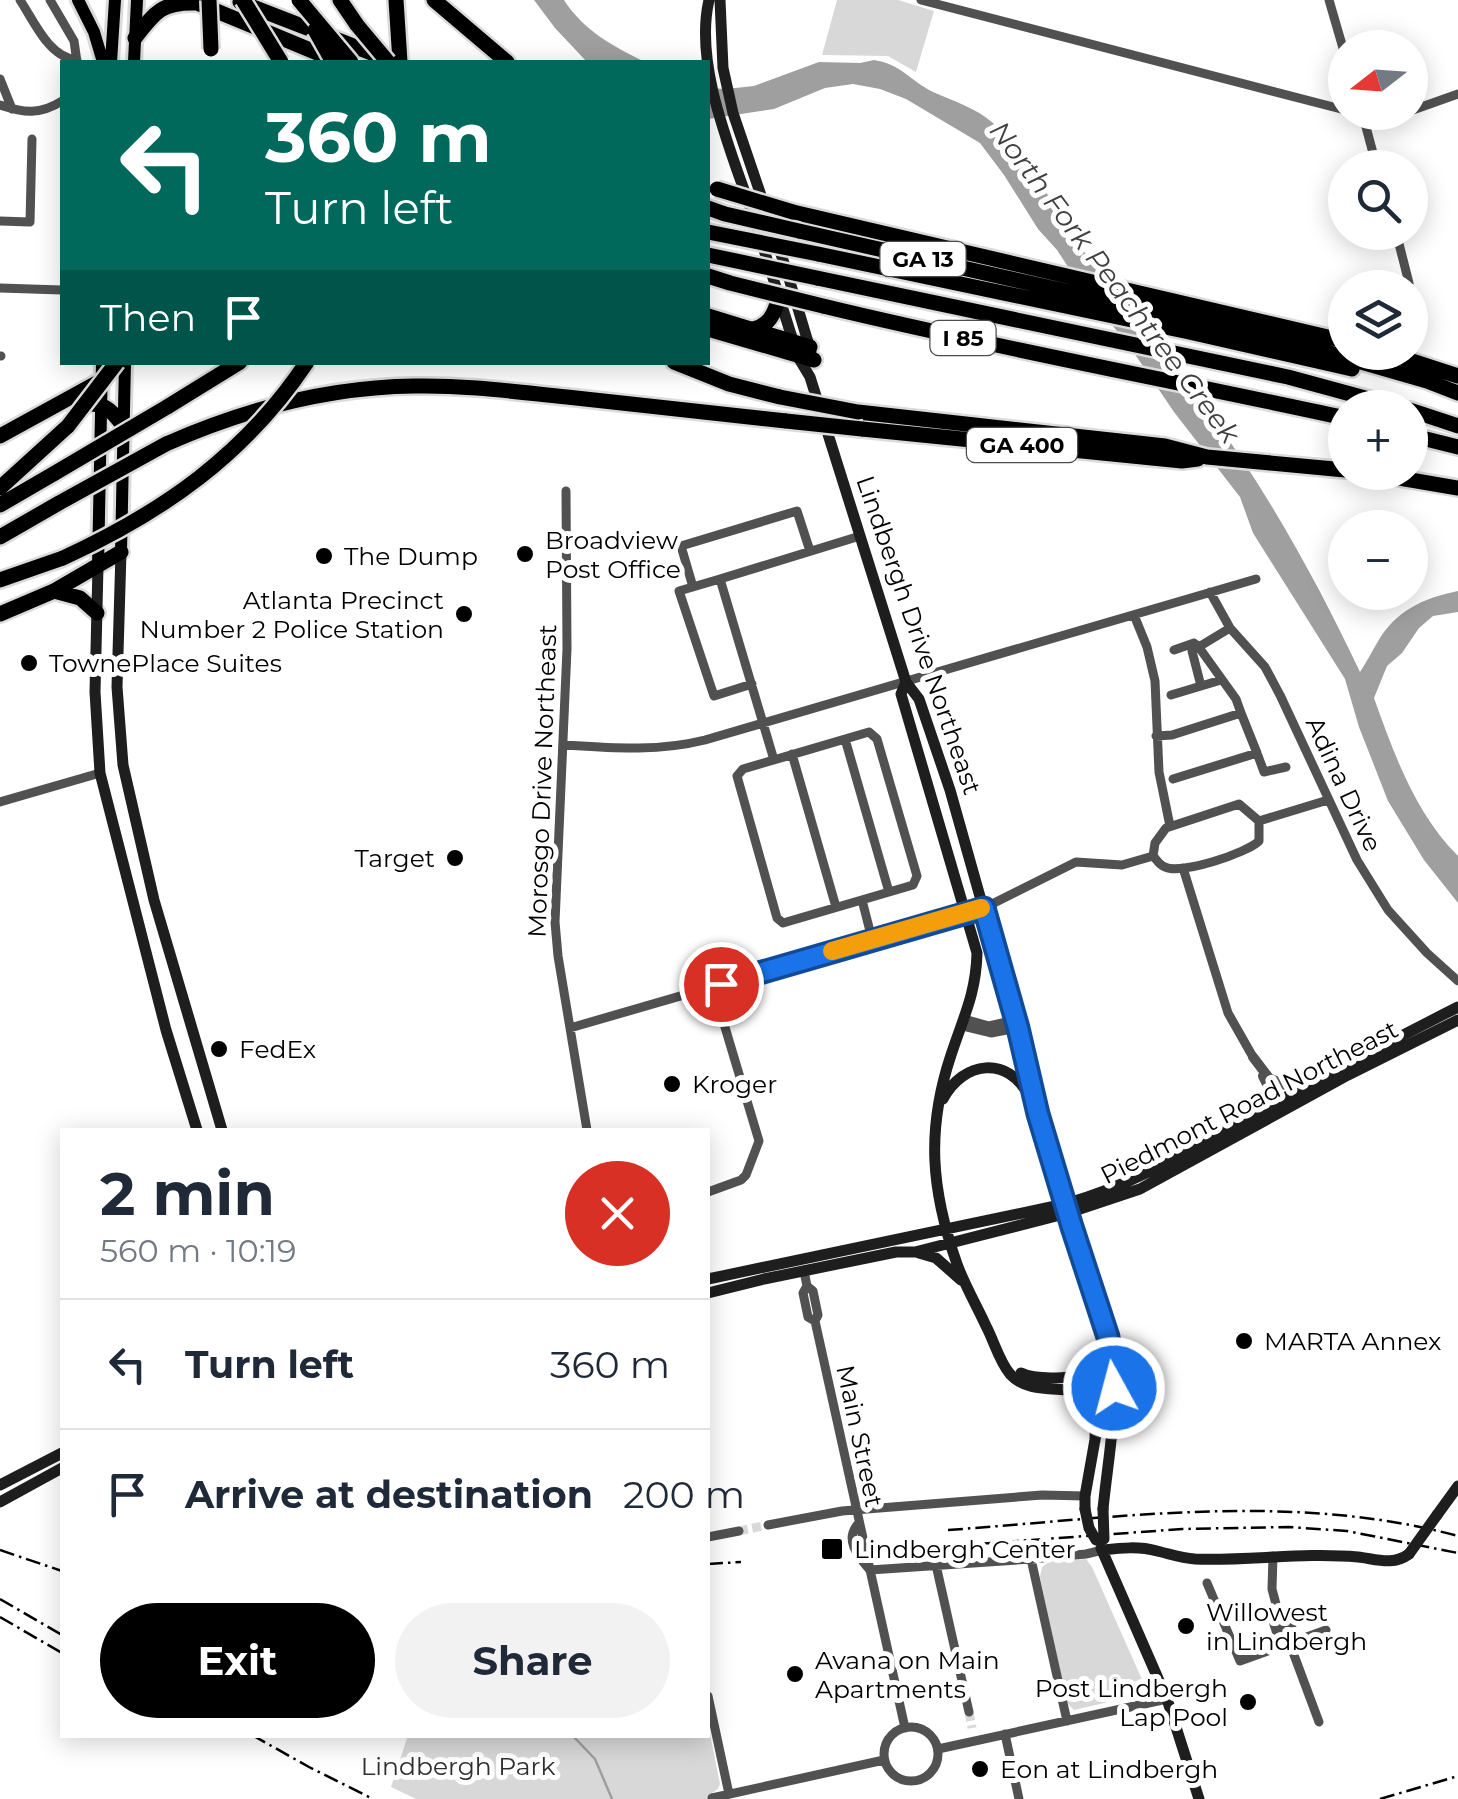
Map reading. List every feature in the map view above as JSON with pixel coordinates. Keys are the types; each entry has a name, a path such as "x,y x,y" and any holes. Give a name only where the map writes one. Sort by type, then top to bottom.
{"highway":[{"path":"240,0 281,60"},
{"path":"240,0 389,60"},
{"path":"299,0 335,60"},
{"path":"299,0 349,60"},
{"path":"340,0 357,25 392,60"},
{"path":"394,60 396,0"},
{"path":"434,0 505,60"},
{"path":"135,38 164,7 199,1 332,60"},
{"path":"199,1 211,56"},
{"path":"357,25 369,60"},
{"name":"GA 13","path":"711,186 794,212 1328,338"},
{"name":"GA 13","path":"710,209 1295,343 1458,394"},
{"path":"710,232 1188,332 1458,394"},
{"path":"710,256 1337,390"},
{"name":"I 85","path":"710,277 925,331 1328,414"},
{"path":"749,330 764,326 779,296"},
{"path":"710,317 804,352"},
{"path":"710,329 804,352"},
{"path":"0,488 68,426 119,365"},
{"path":"0,505 235,365"},
{"path":"0,580 64,558 109,537 195,483 271,410 306,365"},
{"path":"682,365 729,384 860,421 1165,446 1207,457 1328,468"},
{"path":"1428,366 1458,376"},
{"path":"0,436 102,380"},
{"name":"GA 400","path":"0,538 166,444 215,424 280,404 348,391 416,386 485,388 786,421 860,421 1182,461 1207,457"},
{"path":"60,402 101,404 124,427"},
{"path":"1428,416 1458,426"},
{"path":"1428,440 1458,447"},
{"path":"1428,483 1458,488"},
{"path":"0,614 54,590 121,552"},
{"path":"54,590 80,598 97,612"}],"main road":[{"path":"78,0 102,60"},
{"path":"111,60 115,0"},
{"path":"134,60 137,0"},
{"name":"Lindbergh Drive Northeast","path":"709,0 709,60"},
{"name":"Lindbergh Drive Northeast","path":"720,0 724,68 733,114 788,272 810,377 906,682 919,699 934,744 984,908 1038,1114 1112,1355 1116,1404 1101,1543"},
{"name":"Lindbergh Drive Northeast","path":"710,72 724,129 779,296 804,352"},
{"path":"102,365 95,715 100,773 166,1030 196,1128"},
{"path":"121,365 124,427 118,687 123,765 154,900 221,1128"},
{"path":"906,682 901,694 977,953 974,988 934,1121 935,1172 946,1228 968,1289 1012,1376 1038,1389 1086,1395 1095,1416 1094,1441"},
{"name":"Piedmont Road Northeast","path":"710,1279 946,1228 1066,1208 1135,1180 1458,1008"},
{"name":"Piedmont Road Northeast","path":"710,1293 896,1252 951,1244 1140,1189 1458,1020"},
{"path":"934,1121 953,1082 968,1072 987,1068 1014,1077 1025,1088 1038,1114"},
{"path":"914,1252 936,1258 968,1289"},
{"path":"1005,1365 1037,1378 1085,1374 1101,1370 1112,1355"},
{"path":"1085,1374 1095,1382 1100,1412 1085,1502 1089,1528 1101,1543 1167,1699 1199,1799"},
{"path":"0,1485 60,1454"},
{"path":"0,1502 60,1469"},
{"path":"1101,1543 1180,1558 1342,1556 1390,1562 1410,1554 1458,1486"}],"street":[{"path":"20,0 51,46 73,60"},
{"path":"50,0 74,42 77,60"},
{"path":"921,0 1328,106"},
{"path":"1329,0 1338,30"},
{"path":"0,79 12,109"},
{"path":"1428,105 1458,94"},
{"path":"0,105 30,113 60,102"},
{"path":"0,221 30,222 32,140"},
{"path":"0,288 60,290"},
{"name":"Morosgo Drive Northeast","path":"566,490 568,649 555,922 588,1128"},
{"path":"694,587 680,546 798,511 810,551"},
{"path":"752,684 714,696 679,592 860,536"},
{"path":"563,745 661,748 705,740 1256,578"},
{"path":"720,579 774,760"},
{"name":"Adina Drive","path":"1210,592 1230,628 1265,667 1357,860 1388,910 1458,981"},
{"path":"1134,615 1155,681 1159,772 1170,826"},
{"path":"1202,686 1192,651 1230,628"},
{"path":"1174,650 1194,643 1198,646 1236,699 1264,772 1286,767"},
{"path":"1171,695 1221,680"},
{"path":"1156,736 1172,736 1241,713"},
{"path":"869,732 876,739 917,876 913,885 783,923 777,918 737,776 742,769 792,754 869,732"},
{"path":"845,739 888,892"},
{"path":"1173,779 1257,753"},
{"path":"792,754 836,907"},
{"path":"0,802 100,773"},
{"path":"1259,821 1328,800"},
{"path":"1239,804 1259,821 1260,841 1250,849 1184,868 1161,866 1153,856 1160,833 1170,826 1239,804"},
{"path":"570,1028 984,908 1076,862 1122,865 1153,856"},
{"path":"1184,868 1228,1013 1268,1086 1266,1108"},
{"path":"862,900 872,939"},
{"path":"710,1191 746,1175 759,1141 714,986"},
{"path":"963,1023 1016,1024"},
{"path":"1253,1057 1268,1078 1285,1085 1346,1053 1378,1048"},
{"name":"Main Street","path":"804,1271 808,1317 815,1321 870,1570"},
{"path":"768,1525 856,1510 1042,1496 1085,1502"},
{"path":"710,1537 739,1530"},
{"path":"905,1728 870,1570 1086,1554 1101,1543"},
{"path":"1272,1556 1272,1589 1278,1612 1272,1620 1278,1637 1288,1641 1319,1722"},
{"path":"1032,1559 1067,1720"},
{"path":"936,1565 969,1712"},
{"path":"1207,1583 1240,1661 1326,1630"},
{"path":"938,1749 1167,1699"},
{"path":"710,1705 729,1794"},
{"path":"914,1727 929,1734 938,1749 936,1766 917,1781 900,1780 884,1760 890,1736 905,1728 914,1727"},
{"path":"972,1728 975,1740"},
{"path":"1006,1734 1019,1799"},
{"path":"712,1798 884,1760"}],"green space":[{"path":"837,0 898,0 934,11 916,72 888,56 822,55"},
{"path":"1086,1559 1148,1693 1074,1710 1067,1703 1040,1577 1042,1567 1049,1562"},
{"name":"Lindbergh Park","path":"710,1734 720,1784 712,1793 713,1799 416,1799 391,1787 407,1738 710,1738"}],"shaded area":[{"path":"534,0 564,0 590,29 641,60 585,60"},
{"path":"874,60 891,65 933,92 979,113 1007,137 1085,253 1229,440 1309,570 1360,672 1384,632 1401,614 1428,610 1428,600 1458,591 1458,612 1433,616 1419,628 1402,653 1387,666 1374,698 1418,802 1458,856 1458,903 1424,860 1388,801 1345,679 1253,533 1240,497 1038,229 980,143 906,99 853,84 825,88 774,109 710,119 710,88 754,86 819,62"}],"waterway":[{"path":"575,1738 595,1759 612,1799"}],"tunnel":[{"path":"739,1531 768,1525"},
{"path":"969,1712 972,1728"}],"railway":[{"path":"948,1530 1140,1515 1268,1511 1395,1522 1458,1536"},
{"path":"949,1546 1182,1529 1289,1527 1347,1531 1458,1553"},
{"path":"0,1550 60,1570"},
{"path":"710,1564 741,1562"},
{"path":"0,1599 60,1634"},
{"path":"0,1617 60,1652"},
{"path":"257,1738 373,1799"},
{"path":"1380,1799 1458,1776"}],"slow traffic":[{"path":"832,951 981,908"}],"place":[{"name":"Broadview Post Office","path":"525,554"},
{"name":"The Dump","path":"324,556"},
{"name":"Atlanta Precinct Number 2 Police Station","path":"464,614"},
{"name":"TownePlace Suites","path":"29,663"},
{"name":"Target","path":"455,858"},
{"name":"FedEx","path":"219,1049"},
{"name":"Kroger","path":"672,1084"},
{"name":"MARTA Annex","path":"1244,1341"},
{"name":"Lindbergh Center","path":"832,1549"},
{"name":"Willowest in Lindbergh","path":"1186,1626"},
{"name":"Avana on Main Apartments","path":"795,1674"},
{"name":"Post Lindbergh Lap Pool","path":"1248,1702"},
{"name":"Eon at Lindbergh","path":"980,1769"}],"route":[{"path":"721,984 984,908 1038,1114 1108,1337 1114,1388"}],"water label":[{"name":"North Fork Peachtree Creek","path":"1115,282"}]}
